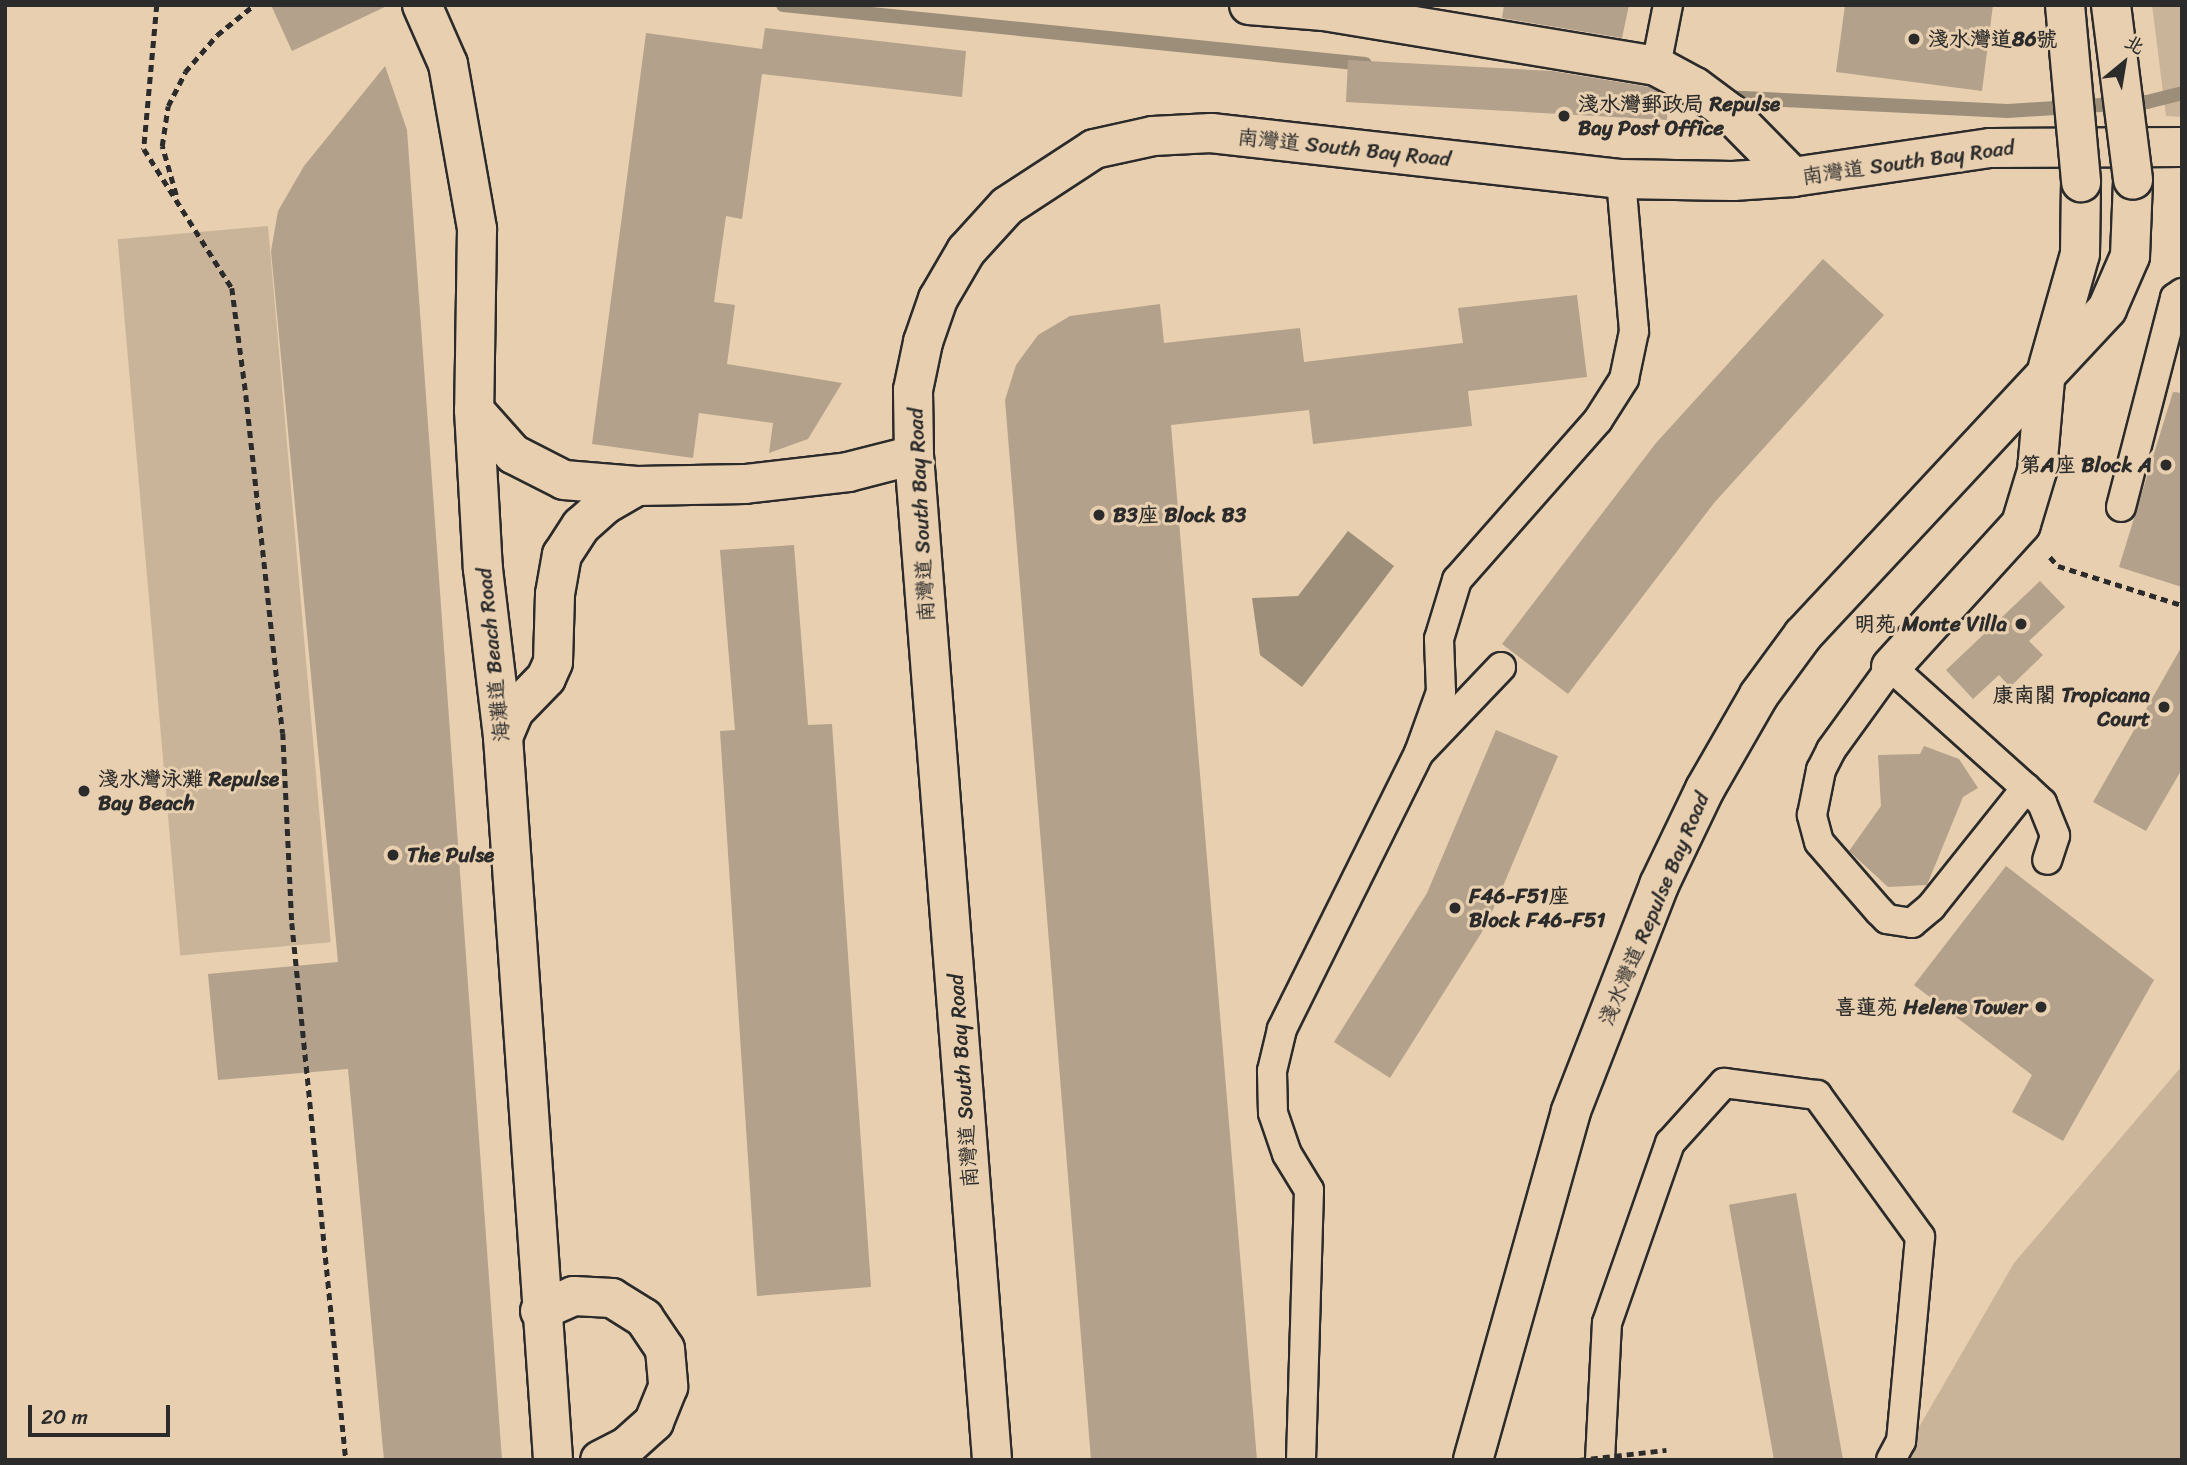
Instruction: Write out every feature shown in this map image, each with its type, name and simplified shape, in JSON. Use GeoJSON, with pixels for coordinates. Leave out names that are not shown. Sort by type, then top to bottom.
{"type":"FeatureCollection","features":[{"type":"Feature","properties":{"kind":"street","name":"海灘道 Beach Road"},"geometry":{"type":"LineString","coordinates":[[422,5],[448,64],[477,229],[474,410],[483,569],[502,737],[540,1311],[553,1460]]}},
{"type":"Feature","properties":{"kind":"street"},"geometry":{"type":"LineString","coordinates":[[1249,5],[1324,11],[1656,66],[1695,87],[1765,145],[1793,177]]}},
{"type":"Feature","properties":{"kind":"street","name":"淺水灣道 Repulse Bay Road"},"geometry":{"type":"LineString","coordinates":[[2045,379],[2080,254],[2081,182],[2065,5]]}},
{"type":"Feature","properties":{"kind":"street","name":"淺水灣道 Repulse Bay Road"},"geometry":{"type":"LineString","coordinates":[[1473,1460],[1571,1111],[1659,885],[1705,789],[1759,695],[1803,635],[2045,379],[2119,289],[2133,234],[2133,180],[2111,5]]}},
{"type":"Feature","properties":{"kind":"street","name":"南灣道 South Bay Road"},"geometry":{"type":"LineString","coordinates":[[992,1460],[914,455],[914,390],[923,342],[938,299],[966,251],[1007,206],[1094,149],[1153,136],[1211,133],[1621,179],[1793,177],[1990,148],[2182,147]]}},
{"type":"Feature","properties":{"kind":"street"},"geometry":{"type":"LineString","coordinates":[[1891,667],[2021,524],[2037,471],[2045,379]]}},
{"type":"Feature","properties":{"kind":"street"},"geometry":{"type":"LineString","coordinates":[[474,410],[498,440],[536,468],[564,480],[637,486],[798,480],[914,455]]}},
{"type":"Feature","properties":{"kind":"street"},"geometry":{"type":"LineString","coordinates":[[502,737],[514,712],[546,678],[553,662],[555,594],[562,555],[581,526],[604,505],[637,486]]}},
{"type":"Feature","properties":{"kind":"street"},"geometry":{"type":"LineString","coordinates":[[540,1311],[574,1296],[612,1298],[644,1318],[664,1349],[668,1387],[654,1422],[626,1447],[600,1460]]}},
{"type":"Feature","properties":{"kind":"lane"},"geometry":{"type":"LineString","coordinates":[[1656,66],[1668,5]]}},
{"type":"Feature","properties":{"kind":"lane"},"geometry":{"type":"LineString","coordinates":[[1301,1460],[1309,1190],[1287,1154],[1277,1123],[1272,1070],[1282,1028],[1419,753],[1441,692],[1439,639],[1457,580],[1598,420],[1624,379],[1634,331],[1621,179]]}},
{"type":"Feature","properties":{"kind":"lane"},"geometry":{"type":"LineString","coordinates":[[2121,507],[2175,298],[2182,293]]}},
{"type":"Feature","properties":{"kind":"lane"},"geometry":{"type":"LineString","coordinates":[[1419,753],[1501,667]]}},
{"type":"Feature","properties":{"kind":"lane"},"geometry":{"type":"LineString","coordinates":[[2026,788],[1923,916],[1912,923],[1887,919],[1819,842],[1812,815],[1821,770],[1831,750],[1891,667],[2026,788],[2042,803],[2053,824],[2047,860]]}},
{"type":"Feature","properties":{"kind":"lane"},"geometry":{"type":"LineString","coordinates":[[1600,1460],[1607,1323],[1670,1143],[1724,1083],[1817,1095],[1920,1237],[1901,1441],[1891,1460]]}},
{"type":"Feature","properties":{"kind":"path"},"geometry":{"type":"LineString","coordinates":[[157,5],[144,149],[232,288],[283,733],[292,923],[346,1460]]}},
{"type":"Feature","properties":{"kind":"path"},"geometry":{"type":"LineString","coordinates":[[178,203],[162,146],[168,106],[185,72],[217,35],[254,5]]}},
{"type":"Feature","properties":{"kind":"path"},"geometry":{"type":"LineString","coordinates":[[2021,524],[2058,566],[2182,605]]}},
{"type":"Feature","properties":{"kind":"path"},"geometry":{"type":"LineString","coordinates":[[1579,1460],[1666,1450]]}},
{"type":"Feature","properties":{"kind":"shaded area"},"geometry":{"type":"Polygon","coordinates":[[[2152,5],[2182,5],[2182,117],[2166,116],[2152,5]]]}},
{"type":"Feature","properties":{"kind":"shaded area"},"geometry":{"type":"Polygon","coordinates":[[[268,226],[331,942],[180,955],[118,239],[268,226]]]}},
{"type":"Feature","properties":{"kind":"shaded area"},"geometry":{"type":"Polygon","coordinates":[[[1348,531],[1394,566],[1302,687],[1260,655],[1252,598],[1298,596],[1348,531]]]}},
{"type":"Feature","properties":{"kind":"shaded area"},"geometry":{"type":"Polygon","coordinates":[[[2182,1066],[2182,1460],[1900,1460],[2014,1263],[2182,1066]]]}},
{"type":"Feature","properties":{"kind":"building"},"geometry":{"type":"Polygon","coordinates":[[[271,5],[389,5],[292,51],[271,5]]]}},
{"type":"Feature","properties":{"kind":"building"},"geometry":{"type":"Polygon","coordinates":[[[1504,5],[1629,5],[1622,38],[1502,18],[1504,5]]]}},
{"type":"Feature","properties":{"kind":"building","name":"淺水灣道86號"},"geometry":{"type":"Polygon","coordinates":[[[1845,5],[1993,5],[1982,91],[1836,72],[1845,5]]]}},
{"type":"Feature","properties":{"kind":"building"},"geometry":{"type":"Polygon","coordinates":[[[765,28],[966,51],[962,97],[762,74],[742,219],[726,216],[714,302],[735,305],[727,364],[842,383],[808,439],[769,453],[773,423],[699,413],[693,458],[592,444],[646,33],[762,49],[765,28]]]}},
{"type":"Feature","properties":{"kind":"building"},"geometry":{"type":"Polygon","coordinates":[[[1348,60],[1552,71],[1649,87],[1668,97],[1667,120],[1346,102],[1348,60]]]}},
{"type":"Feature","properties":{"kind":"building","name":"The Pulse"},"geometry":{"type":"Polygon","coordinates":[[[385,66],[407,130],[502,1460],[384,1460],[348,1069],[218,1080],[208,974],[338,962],[271,251],[278,211],[304,166],[385,66]]]}},
{"type":"Feature","properties":{"kind":"building"},"geometry":{"type":"Polygon","coordinates":[[[1823,259],[1884,315],[1714,503],[1568,694],[1502,644],[1656,443],[1823,259]]]}},
{"type":"Feature","properties":{"kind":"building"},"geometry":{"type":"Polygon","coordinates":[[[1577,295],[1587,377],[1468,391],[1472,426],[1313,444],[1309,410],[1171,425],[1257,1460],[1091,1460],[1005,400],[1016,365],[1038,335],[1070,316],[1160,304],[1164,343],[1300,328],[1304,362],[1463,343],[1458,308],[1577,295]]]}},
{"type":"Feature","properties":{"kind":"building","name":"第A座 Block A"},"geometry":{"type":"Polygon","coordinates":[[[2173,392],[2182,393],[2182,587],[2119,567],[2173,392]]]}},
{"type":"Feature","properties":{"kind":"building"},"geometry":{"type":"Polygon","coordinates":[[[794,545],[808,725],[832,724],[871,1287],[757,1296],[720,731],[735,730],[720,550],[794,545]]]}},
{"type":"Feature","properties":{"kind":"building","name":"明苑 Monte Villa"},"geometry":{"type":"Polygon","coordinates":[[[2040,581],[2065,607],[2029,641],[2043,655],[2010,687],[1999,675],[1973,699],[1946,670],[2040,581]]]}},
{"type":"Feature","properties":{"kind":"building","name":"康南閣 Tropicana Court"},"geometry":{"type":"Polygon","coordinates":[[[2182,646],[2182,769],[2146,831],[2093,802],[2182,646]]]}},
{"type":"Feature","properties":{"kind":"building","name":"F46-F51座 Block F46-F51"},"geometry":{"type":"Polygon","coordinates":[[[1496,730],[1558,756],[1487,924],[1390,1078],[1334,1042],[1427,893],[1496,730]]]}},
{"type":"Feature","properties":{"kind":"building"},"geometry":{"type":"Polygon","coordinates":[[[1924,746],[1959,759],[1978,788],[1963,797],[1927,885],[1888,887],[1849,851],[1881,806],[1878,755],[1920,754],[1924,746]]]}},
{"type":"Feature","properties":{"kind":"building","name":"喜蓮苑 Helene Tower"},"geometry":{"type":"Polygon","coordinates":[[[2006,866],[2154,980],[2063,1141],[2012,1112],[2032,1075],[1914,985],[2006,866]]]}},
{"type":"Feature","properties":{"kind":"building"},"geometry":{"type":"Polygon","coordinates":[[[1796,1193],[1843,1460],[1774,1460],[1729,1205],[1796,1193]]]}},
{"type":"Feature","properties":{"kind":"waterway"},"geometry":{"type":"LineString","coordinates":[[783,5],[1365,64]]}},
{"type":"Feature","properties":{"kind":"waterway"},"geometry":{"type":"LineString","coordinates":[[1723,97],[2008,111],[2147,102],[2182,93]]}},
{"type":"Feature","properties":{"kind":"place","name":"淺水灣道86號"},"geometry":{"type":"Point","coordinates":[1914,39]}},
{"type":"Feature","properties":{"kind":"place","name":"淺水灣郵政局 Repulse Bay Post Office"},"geometry":{"type":"Point","coordinates":[1564,116]}},
{"type":"Feature","properties":{"kind":"place","name":"第A座 Block A"},"geometry":{"type":"Point","coordinates":[2166,465]}},
{"type":"Feature","properties":{"kind":"place","name":"B3座 Block B3"},"geometry":{"type":"Point","coordinates":[1099,515]}},
{"type":"Feature","properties":{"kind":"place","name":"明苑 Monte Villa"},"geometry":{"type":"Point","coordinates":[2021,624]}},
{"type":"Feature","properties":{"kind":"place","name":"康南閣 Tropicana Court"},"geometry":{"type":"Point","coordinates":[2164,707]}},
{"type":"Feature","properties":{"kind":"place","name":"淺水灣泳灘 Repulse Bay Beach"},"geometry":{"type":"Point","coordinates":[84,791]}},
{"type":"Feature","properties":{"kind":"place","name":"The Pulse"},"geometry":{"type":"Point","coordinates":[393,855]}},
{"type":"Feature","properties":{"kind":"place","name":"F46-F51座 Block F46-F51"},"geometry":{"type":"Point","coordinates":[1455,908]}},
{"type":"Feature","properties":{"kind":"place","name":"喜蓮苑 Helene Tower"},"geometry":{"type":"Point","coordinates":[2041,1007]}}]}
